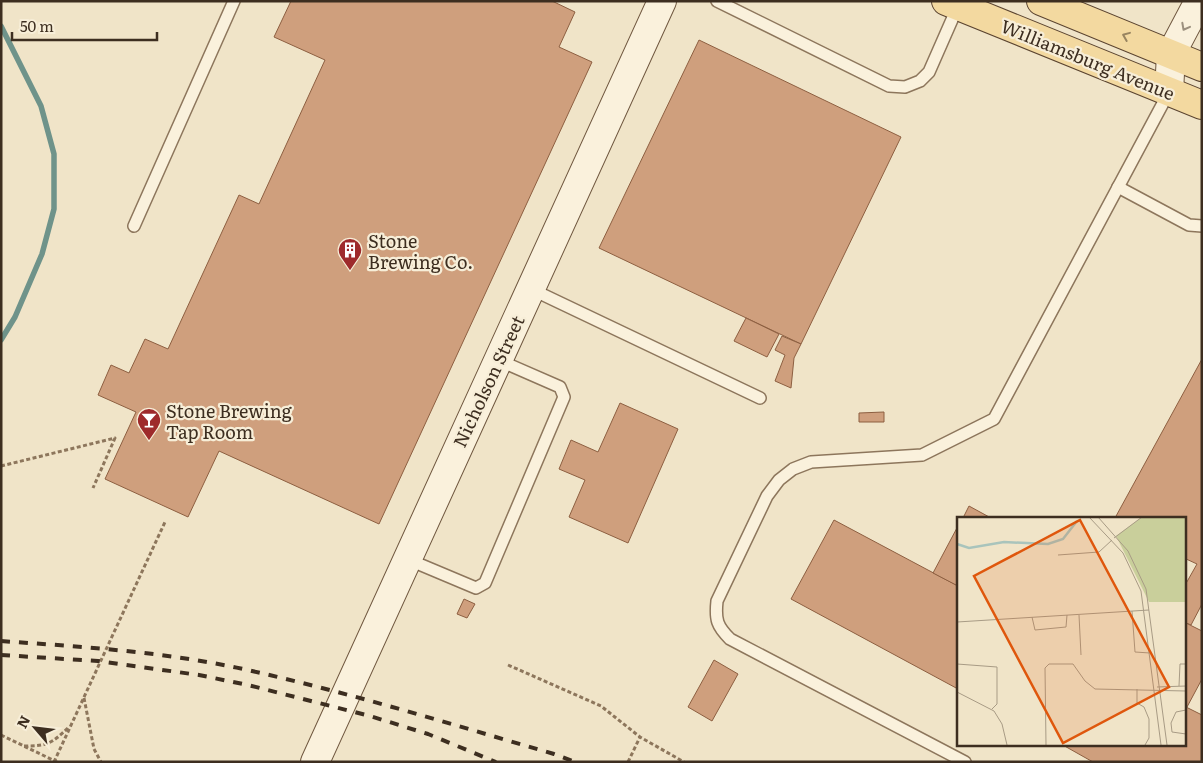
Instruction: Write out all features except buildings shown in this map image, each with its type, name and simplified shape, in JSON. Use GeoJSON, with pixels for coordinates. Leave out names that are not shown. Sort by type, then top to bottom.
{"type":"FeatureCollection","features":[{"type":"Feature","properties":{"kind":"main road","name":"Nicholson Street"},"geometry":{"type":"LineString","coordinates":[[315,762],[662,1]]}},
{"type":"Feature","properties":{"kind":"main road","name":"Williamsburg Avenue"},"geometry":{"type":"LineString","coordinates":[[1041,1],[1201,65]]}},
{"type":"Feature","properties":{"kind":"main road"},"geometry":{"type":"LineString","coordinates":[[1169,92],[1171,54],[1199,1]]}},
{"type":"Feature","properties":{"kind":"main road","name":"Williamsburg Avenue"},"geometry":{"type":"LineString","coordinates":[[952,4],[1202,105]]}},
{"type":"Feature","properties":{"kind":"main road"},"geometry":{"type":"LineString","coordinates":[[1169,92],[1201,65]]}},
{"type":"Feature","properties":{"kind":"lane"},"geometry":{"type":"LineString","coordinates":[[717,1],[888,86],[905,87],[920,81],[929,72],[952,4]]}},
{"type":"Feature","properties":{"kind":"lane"},"geometry":{"type":"LineString","coordinates":[[134,226],[230,4]]}},
{"type":"Feature","properties":{"kind":"lane"},"geometry":{"type":"LineString","coordinates":[[965,762],[730,639],[720,629],[715,615],[717,602],[766,496],[778,480],[793,469],[812,462],[922,455],[994,419],[1169,92]]}},
{"type":"Feature","properties":{"kind":"lane"},"geometry":{"type":"LineString","coordinates":[[1118,187],[1189,225],[1202,226]]}},
{"type":"Feature","properties":{"kind":"lane"},"geometry":{"type":"LineString","coordinates":[[531,288],[760,398]]}},
{"type":"Feature","properties":{"kind":"lane"},"geometry":{"type":"LineString","coordinates":[[407,559],[476,588],[485,584],[564,397],[560,387],[498,360]]}},
{"type":"Feature","properties":{"kind":"path"},"geometry":{"type":"LineString","coordinates":[[1,466],[115,438],[93,488]]}},
{"type":"Feature","properties":{"kind":"path"},"geometry":{"type":"LineString","coordinates":[[1,735],[55,761],[165,522]]}},
{"type":"Feature","properties":{"kind":"path"},"geometry":{"type":"LineString","coordinates":[[508,665],[601,706],[640,737],[684,762]]}},
{"type":"Feature","properties":{"kind":"path"},"geometry":{"type":"LineString","coordinates":[[84,697],[94,749],[101,762]]}},
{"type":"Feature","properties":{"kind":"path"},"geometry":{"type":"LineString","coordinates":[[23,746],[45,746],[71,725]]}},
{"type":"Feature","properties":{"kind":"path"},"geometry":{"type":"LineString","coordinates":[[628,762],[640,737]]}},
{"type":"Feature","properties":{"kind":"waterway"},"geometry":{"type":"LineString","coordinates":[[1,26],[41,106],[54,154],[54,209],[42,254],[15,317],[1,340]]}},
{"type":"Feature","properties":{"kind":"railway"},"geometry":{"type":"LineString","coordinates":[[1,641],[159,655],[252,671],[404,710],[554,754],[575,762]]}},
{"type":"Feature","properties":{"kind":"railway"},"geometry":{"type":"LineString","coordinates":[[1,655],[98,661],[199,675],[248,685],[370,716],[428,734],[496,762]]}},
{"type":"Feature","properties":{"kind":"place","name":"Stone Brewing Co."},"geometry":{"type":"Point","coordinates":[350,271]}},
{"type":"Feature","properties":{"kind":"place","name":"Stone Brewing Tap Room"},"geometry":{"type":"Point","coordinates":[149,441]}}]}
